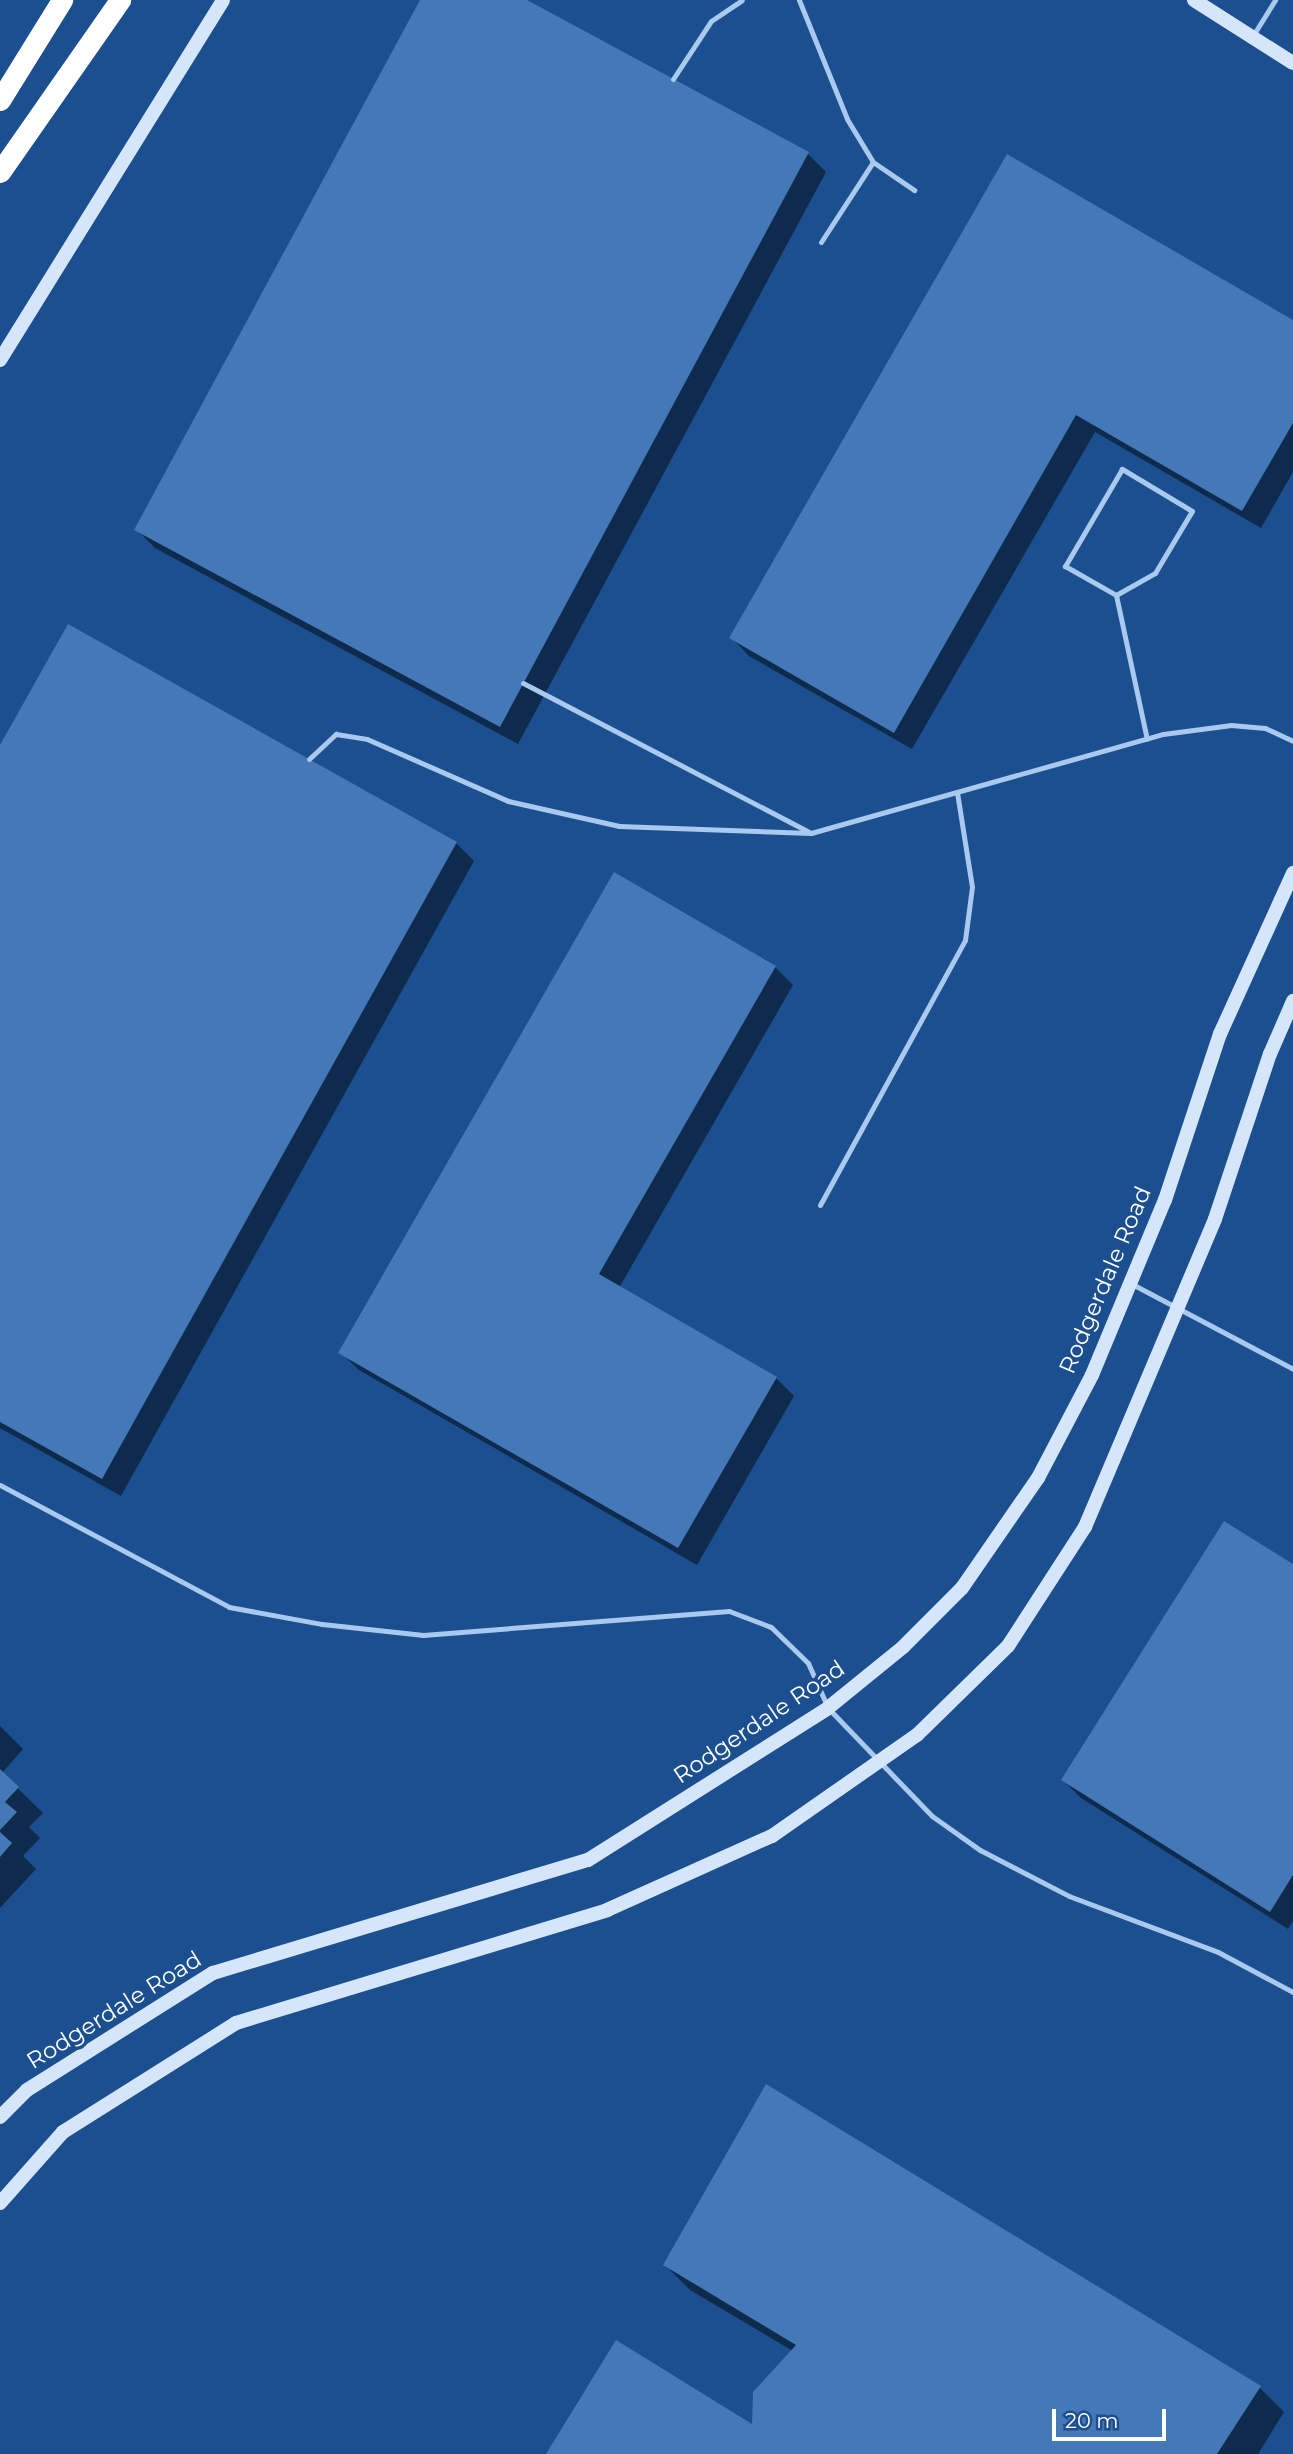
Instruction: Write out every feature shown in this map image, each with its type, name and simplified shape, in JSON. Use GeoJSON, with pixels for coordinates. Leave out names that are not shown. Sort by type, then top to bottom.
{"type":"FeatureCollection","features":[{"type":"Feature","properties":{"kind":"highway"},"geometry":{"type":"LineString","coordinates":[[0,100],[62,0]]}},
{"type":"Feature","properties":{"kind":"highway"},"geometry":{"type":"LineString","coordinates":[[0,172],[120,0]]}},
{"type":"Feature","properties":{"kind":"street"},"geometry":{"type":"LineString","coordinates":[[0,360],[223,0]]}},
{"type":"Feature","properties":{"kind":"street"},"geometry":{"type":"LineString","coordinates":[[1194,0],[1293,63]]}},
{"type":"Feature","properties":{"kind":"street","name":"Rodgerdale Road"},"geometry":{"type":"LineString","coordinates":[[0,2117],[27,2091],[214,1973],[588,1860],[828,1708],[903,1647],[962,1588],[1038,1478],[1092,1375],[1165,1200],[1220,1034],[1293,873]]}},
{"type":"Feature","properties":{"kind":"street"},"geometry":{"type":"LineString","coordinates":[[0,2203],[63,2132],[236,2023],[607,1910],[772,1836],[917,1735],[1008,1646],[1085,1527],[1215,1219],[1270,1054],[1293,1000]]}},
{"type":"Feature","properties":{"kind":"lane"},"geometry":{"type":"LineString","coordinates":[[673,79],[711,20],[742,0]]}},
{"type":"Feature","properties":{"kind":"lane"},"geometry":{"type":"LineString","coordinates":[[799,0],[847,119],[873,162],[914,190]]}},
{"type":"Feature","properties":{"kind":"lane"},"geometry":{"type":"LineString","coordinates":[[1252,37],[1275,0]]}},
{"type":"Feature","properties":{"kind":"lane"},"geometry":{"type":"LineString","coordinates":[[821,242],[873,162]]}},
{"type":"Feature","properties":{"kind":"lane"},"geometry":{"type":"LineString","coordinates":[[1116,595],[1155,573],[1192,511],[1122,469],[1065,566],[1116,595],[1147,738]]}},
{"type":"Feature","properties":{"kind":"lane"},"geometry":{"type":"LineString","coordinates":[[523,683],[811,833]]}},
{"type":"Feature","properties":{"kind":"lane"},"geometry":{"type":"LineString","coordinates":[[309,759],[336,734],[367,738],[509,801],[620,826],[811,833],[1147,738],[1231,725],[1265,728],[1293,741]]}},
{"type":"Feature","properties":{"kind":"lane"},"geometry":{"type":"LineString","coordinates":[[820,1205],[965,940],[972,887],[957,792]]}},
{"type":"Feature","properties":{"kind":"lane"},"geometry":{"type":"LineString","coordinates":[[1130,1283],[1293,1369]]}},
{"type":"Feature","properties":{"kind":"lane"},"geometry":{"type":"LineString","coordinates":[[0,1485],[229,1607],[322,1625],[423,1635],[729,1611],[771,1627],[808,1663],[828,1708],[932,1816],[980,1850],[1069,1896],[1218,1952],[1293,1993]]}},
{"type":"Feature","properties":{"kind":"building"},"geometry":{"type":"Polygon","coordinates":[[[420,0],[527,0],[809,152],[500,727],[134,530],[420,0]]]}},
{"type":"Feature","properties":{"kind":"building"},"geometry":{"type":"Polygon","coordinates":[[[1007,154],[1293,320],[1293,423],[1242,511],[1076,415],[894,733],[729,638],[1007,154]]]}},
{"type":"Feature","properties":{"kind":"building"},"geometry":{"type":"Polygon","coordinates":[[[68,624],[457,842],[102,1479],[0,1422],[0,745],[68,624]]]}},
{"type":"Feature","properties":{"kind":"building"},"geometry":{"type":"Polygon","coordinates":[[[614,872],[776,966],[599,1274],[777,1377],[678,1548],[338,1353],[614,872]]]}},
{"type":"Feature","properties":{"kind":"building"},"geometry":{"type":"Polygon","coordinates":[[[1224,1521],[1293,1564],[1293,1875],[1270,1912],[1061,1780],[1224,1521]]]}},
{"type":"Feature","properties":{"kind":"building"},"geometry":{"type":"Polygon","coordinates":[[[0,1769],[19,1787],[5,1802],[17,1812],[0,1830],[0,1769]]]}},
{"type":"Feature","properties":{"kind":"building"},"geometry":{"type":"Polygon","coordinates":[[[0,1832],[12,1843],[0,1857],[0,1832]]]}},
{"type":"Feature","properties":{"kind":"building"},"geometry":{"type":"Polygon","coordinates":[[[766,2084],[1261,2386],[1217,2454],[546,2454],[616,2340],[752,2424],[753,2392],[796,2345],[663,2265],[766,2084]]]}}]}
